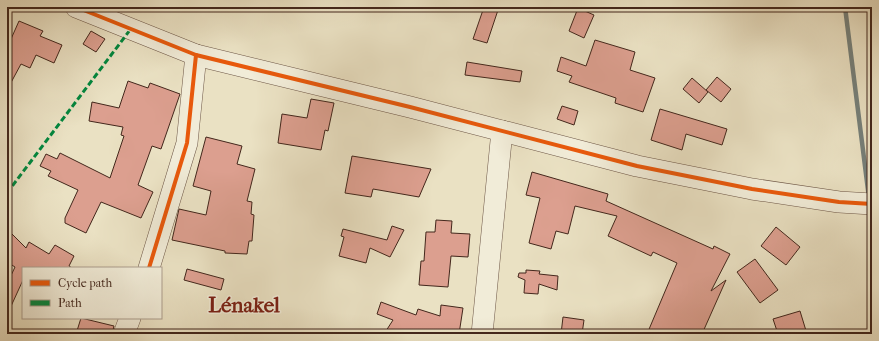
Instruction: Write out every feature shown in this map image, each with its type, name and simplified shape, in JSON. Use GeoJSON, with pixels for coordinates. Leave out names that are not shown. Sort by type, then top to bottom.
{"type":"FeatureCollection","features":[{"type":"Feature","properties":{"kind":"street"},"geometry":{"type":"LineString","coordinates":[[76,7],[196,55],[410,107],[637,166],[752,188],[839,202],[872,204]]}},
{"type":"Feature","properties":{"kind":"street"},"geometry":{"type":"LineString","coordinates":[[149,267],[187,143],[196,55]]}},
{"type":"Feature","properties":{"kind":"street"},"geometry":{"type":"LineString","coordinates":[[482,334],[502,132]]}},
{"type":"Feature","properties":{"kind":"street"},"geometry":{"type":"LineString","coordinates":[[124,334],[130,319]]}},
{"type":"Feature","properties":{"kind":"building"},"geometry":{"type":"Polygon","coordinates":[[[484,7],[499,7],[487,43],[473,39],[484,7]]]}},
{"type":"Feature","properties":{"kind":"building"},"geometry":{"type":"Polygon","coordinates":[[[578,8],[594,15],[584,38],[569,31],[578,8]]]}},
{"type":"Feature","properties":{"kind":"building"},"geometry":{"type":"Polygon","coordinates":[[[19,21],[43,31],[40,36],[62,45],[54,63],[36,55],[30,68],[21,64],[7,90],[7,48],[19,21]]]}},
{"type":"Feature","properties":{"kind":"building"},"geometry":{"type":"Polygon","coordinates":[[[91,31],[105,39],[96,52],[83,44],[91,31]]]}},
{"type":"Feature","properties":{"kind":"building"},"geometry":{"type":"Polygon","coordinates":[[[595,40],[635,52],[630,70],[655,78],[643,112],[615,103],[616,98],[569,82],[572,76],[557,71],[561,57],[586,66],[595,40]]]}},
{"type":"Feature","properties":{"kind":"building"},"geometry":{"type":"Polygon","coordinates":[[[467,62],[522,71],[520,82],[465,75],[467,62]]]}},
{"type":"Feature","properties":{"kind":"building"},"geometry":{"type":"Polygon","coordinates":[[[717,77],[731,89],[721,102],[706,90],[717,77]]]}},
{"type":"Feature","properties":{"kind":"building"},"geometry":{"type":"Polygon","coordinates":[[[692,78],[708,92],[699,103],[683,89],[692,78]]]}},
{"type":"Feature","properties":{"kind":"building"},"geometry":{"type":"Polygon","coordinates":[[[128,81],[148,88],[150,83],[180,94],[161,149],[152,146],[138,185],[153,192],[141,218],[101,202],[86,233],[65,223],[65,218],[78,190],[48,176],[51,171],[40,166],[46,154],[57,159],[60,153],[110,178],[124,136],[121,135],[123,127],[89,121],[92,102],[119,108],[128,81]]]}},
{"type":"Feature","properties":{"kind":"building"},"geometry":{"type":"Polygon","coordinates":[[[311,99],[334,103],[328,131],[325,130],[321,150],[278,143],[282,114],[307,118],[311,99]]]}},
{"type":"Feature","properties":{"kind":"building"},"geometry":{"type":"Polygon","coordinates":[[[562,106],[578,111],[574,125],[557,119],[562,106]]]}},
{"type":"Feature","properties":{"kind":"building"},"geometry":{"type":"Polygon","coordinates":[[[660,109],[727,129],[722,145],[686,134],[682,150],[651,140],[660,109]]]}},
{"type":"Feature","properties":{"kind":"building"},"geometry":{"type":"Polygon","coordinates":[[[206,137],[242,146],[237,164],[255,169],[247,201],[252,202],[251,214],[254,215],[252,241],[249,241],[247,254],[225,253],[225,251],[172,240],[179,209],[206,215],[211,191],[193,186],[206,137]]]}},
{"type":"Feature","properties":{"kind":"building"},"geometry":{"type":"Polygon","coordinates":[[[352,156],[431,169],[419,197],[373,189],[371,197],[345,193],[352,156]]]}},
{"type":"Feature","properties":{"kind":"building"},"geometry":{"type":"Polygon","coordinates":[[[532,172],[608,194],[606,201],[713,249],[714,246],[730,254],[711,291],[726,280],[702,334],[647,334],[677,263],[653,252],[651,256],[608,236],[617,216],[575,206],[568,234],[556,231],[551,249],[529,243],[540,198],[526,195],[532,172]]]}},
{"type":"Feature","properties":{"kind":"building"},"geometry":{"type":"Polygon","coordinates":[[[436,220],[452,221],[451,233],[470,234],[468,257],[451,256],[448,287],[419,285],[421,261],[424,261],[426,232],[435,232],[436,220]]]}},
{"type":"Feature","properties":{"kind":"building"},"geometry":{"type":"Polygon","coordinates":[[[392,226],[404,230],[390,257],[370,248],[366,263],[339,256],[344,237],[341,236],[343,229],[387,240],[392,226]]]}},
{"type":"Feature","properties":{"kind":"building"},"geometry":{"type":"Polygon","coordinates":[[[776,227],[800,247],[786,265],[761,246],[776,227]]]}},
{"type":"Feature","properties":{"kind":"building"},"geometry":{"type":"Polygon","coordinates":[[[7,229],[26,248],[29,242],[49,254],[55,245],[74,256],[69,266],[70,267],[22,267],[22,282],[7,315],[7,284],[15,267],[7,262],[7,229]]]}},
{"type":"Feature","properties":{"kind":"building"},"geometry":{"type":"Polygon","coordinates":[[[755,259],[778,290],[760,303],[737,272],[755,259]]]}},
{"type":"Feature","properties":{"kind":"building"},"geometry":{"type":"Polygon","coordinates":[[[187,269],[224,279],[221,290],[184,280],[187,269]]]}},
{"type":"Feature","properties":{"kind":"building"},"geometry":{"type":"Polygon","coordinates":[[[526,270],[540,271],[539,274],[558,276],[557,290],[539,284],[538,294],[524,293],[525,280],[518,277],[519,273],[526,273],[526,270]]]}},
{"type":"Feature","properties":{"kind":"building"},"geometry":{"type":"Polygon","coordinates":[[[381,302],[416,315],[418,309],[440,316],[441,305],[463,308],[459,334],[384,334],[393,320],[377,314],[381,302]]]}},
{"type":"Feature","properties":{"kind":"building"},"geometry":{"type":"Polygon","coordinates":[[[800,311],[807,334],[778,334],[773,319],[800,311]]]}},
{"type":"Feature","properties":{"kind":"building"},"geometry":{"type":"Polygon","coordinates":[[[563,317],[584,320],[582,334],[561,334],[563,317]]]}},
{"type":"Feature","properties":{"kind":"building"},"geometry":{"type":"Polygon","coordinates":[[[81,319],[114,326],[112,334],[76,334],[81,319]]]}},
{"type":"Feature","properties":{"kind":"waterway"},"geometry":{"type":"LineString","coordinates":[[845,7],[869,198]]}},
{"type":"Feature","properties":{"kind":"marked path"},"geometry":{"type":"LineString","coordinates":[[7,193],[130,30]]}},
{"type":"Feature","properties":{"kind":"cycle path"},"geometry":{"type":"LineString","coordinates":[[76,7],[196,55],[410,107],[637,166],[752,189],[839,202],[872,204]]}},
{"type":"Feature","properties":{"kind":"cycle path"},"geometry":{"type":"LineString","coordinates":[[149,267],[187,143],[196,55]]}},
{"type":"Feature","properties":{"kind":"district","name":"Lénakel"},"geometry":{"type":"Point","coordinates":[244,305]}}]}
